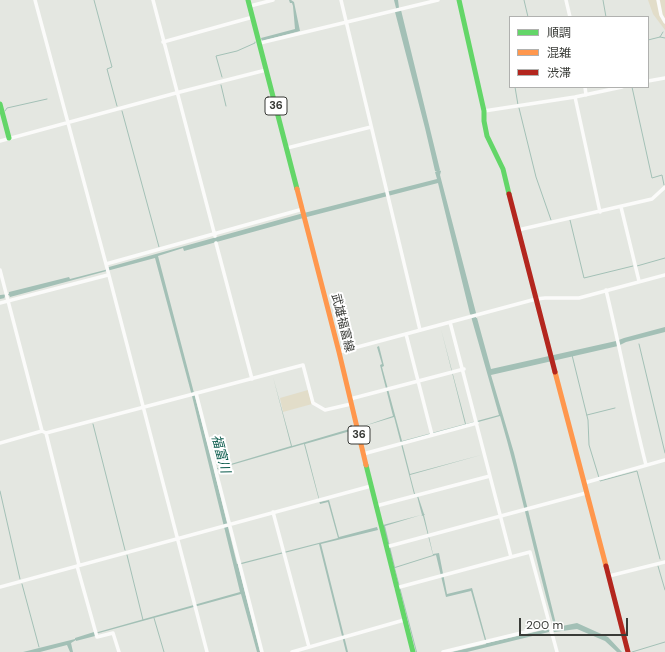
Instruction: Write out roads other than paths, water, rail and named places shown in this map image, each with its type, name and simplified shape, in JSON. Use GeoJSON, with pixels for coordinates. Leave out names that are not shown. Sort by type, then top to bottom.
{"type":"FeatureCollection","features":[{"type":"Feature","properties":{"kind":"street"},"geometry":{"type":"LineString","coordinates":[[35,0],[207,652]]}},
{"type":"Feature","properties":{"kind":"street"},"geometry":{"type":"LineString","coordinates":[[153,0],[214,235]]}},
{"type":"Feature","properties":{"kind":"street"},"geometry":{"type":"LineString","coordinates":[[249,3],[273,0]]}},
{"type":"Feature","properties":{"kind":"street"},"geometry":{"type":"LineString","coordinates":[[341,0],[420,330]]}},
{"type":"Feature","properties":{"kind":"street"},"geometry":{"type":"LineString","coordinates":[[260,43],[438,0]]}},
{"type":"Feature","properties":{"kind":"street"},"geometry":{"type":"LineString","coordinates":[[459,0],[484,111],[483,123],[485,132],[503,169],[628,652]]}},
{"type":"Feature","properties":{"kind":"street"},"geometry":{"type":"LineString","coordinates":[[566,0],[570,16]]}},
{"type":"Feature","properties":{"kind":"street"},"geometry":{"type":"LineString","coordinates":[[658,0],[660,12],[665,22]]}},
{"type":"Feature","properties":{"kind":"street","name":"武雄福富線"},"geometry":{"type":"LineString","coordinates":[[249,3],[339,352],[413,652]]}},
{"type":"Feature","properties":{"kind":"street"},"geometry":{"type":"LineString","coordinates":[[164,42],[253,17]]}},
{"type":"Feature","properties":{"kind":"street"},"geometry":{"type":"LineString","coordinates":[[0,141],[176,92],[266,70]]}},
{"type":"Feature","properties":{"kind":"street"},"geometry":{"type":"LineString","coordinates":[[649,81],[665,78]]}},
{"type":"Feature","properties":{"kind":"street"},"geometry":{"type":"LineString","coordinates":[[584,88],[586,95]]}},
{"type":"Feature","properties":{"kind":"street"},"geometry":{"type":"LineString","coordinates":[[484,111],[575,97],[618,88]]}},
{"type":"Feature","properties":{"kind":"street"},"geometry":{"type":"LineString","coordinates":[[575,97],[600,212]]}},
{"type":"Feature","properties":{"kind":"street"},"geometry":{"type":"LineString","coordinates":[[0,104],[9,138]]}},
{"type":"Feature","properties":{"kind":"street"},"geometry":{"type":"LineString","coordinates":[[287,148],[371,127]]}},
{"type":"Feature","properties":{"kind":"street"},"geometry":{"type":"LineString","coordinates":[[518,230],[652,199],[665,187]]}},
{"type":"Feature","properties":{"kind":"street"},"geometry":{"type":"LineString","coordinates":[[621,207],[639,281]]}},
{"type":"Feature","properties":{"kind":"street"},"geometry":{"type":"LineString","coordinates":[[0,303],[7,297],[107,270],[214,235],[303,211]]}},
{"type":"Feature","properties":{"kind":"street"},"geometry":{"type":"LineString","coordinates":[[216,243],[252,379]]}},
{"type":"Feature","properties":{"kind":"street"},"geometry":{"type":"LineString","coordinates":[[0,270],[97,637],[113,633],[119,652]]}},
{"type":"Feature","properties":{"kind":"street"},"geometry":{"type":"LineString","coordinates":[[339,352],[536,299],[579,298],[665,275]]}},
{"type":"Feature","properties":{"kind":"street"},"geometry":{"type":"LineString","coordinates":[[606,290],[646,465]]}},
{"type":"Feature","properties":{"kind":"street"},"geometry":{"type":"LineString","coordinates":[[450,322],[464,369],[476,422],[511,557]]}},
{"type":"Feature","properties":{"kind":"street"},"geometry":{"type":"LineString","coordinates":[[406,334],[432,434]]}},
{"type":"Feature","properties":{"kind":"street"},"geometry":{"type":"LineString","coordinates":[[0,443],[196,394],[303,365],[313,403],[325,410],[387,389],[464,369]]}},
{"type":"Feature","properties":{"kind":"street"},"geometry":{"type":"LineString","coordinates":[[196,394],[262,652]]}},
{"type":"Feature","properties":{"kind":"street"},"geometry":{"type":"LineString","coordinates":[[364,454],[476,422]]}},
{"type":"Feature","properties":{"kind":"street"},"geometry":{"type":"LineString","coordinates":[[584,483],[665,460]]}},
{"type":"Feature","properties":{"kind":"street"},"geometry":{"type":"LineString","coordinates":[[376,506],[490,476]]}},
{"type":"Feature","properties":{"kind":"street"},"geometry":{"type":"LineString","coordinates":[[0,587],[371,486]]}},
{"type":"Feature","properties":{"kind":"street"},"geometry":{"type":"LineString","coordinates":[[388,546],[586,493]]}},
{"type":"Feature","properties":{"kind":"street"},"geometry":{"type":"LineString","coordinates":[[273,512],[309,647]]}},
{"type":"Feature","properties":{"kind":"street"},"geometry":{"type":"LineString","coordinates":[[398,587],[530,552],[556,652]]}},
{"type":"Feature","properties":{"kind":"street"},"geometry":{"type":"LineString","coordinates":[[609,576],[665,562]]}},
{"type":"Feature","properties":{"kind":"street"},"geometry":{"type":"LineString","coordinates":[[292,652],[404,620]]}},
{"type":"Feature","properties":{"kind":"street"},"geometry":{"type":"LineString","coordinates":[[443,652],[550,629]]}},
{"type":"Feature","properties":{"kind":"waterway"},"geometry":{"type":"LineString","coordinates":[[94,0],[112,67],[107,69],[117,106]]}},
{"type":"Feature","properties":{"kind":"waterway"},"geometry":{"type":"LineString","coordinates":[[524,0],[528,16]]}},
{"type":"Feature","properties":{"kind":"waterway"},"geometry":{"type":"LineString","coordinates":[[603,0],[606,16]]}},
{"type":"Feature","properties":{"kind":"waterway"},"geometry":{"type":"LineString","coordinates":[[649,40],[660,37],[663,32]]}},
{"type":"Feature","properties":{"kind":"waterway"},"geometry":{"type":"LineString","coordinates":[[660,37],[665,38]]}},
{"type":"Feature","properties":{"kind":"waterway"},"geometry":{"type":"LineString","coordinates":[[222,77],[216,56],[237,51],[255,42]]}},
{"type":"Feature","properties":{"kind":"waterway"},"geometry":{"type":"LineString","coordinates":[[221,85],[226,106]]}},
{"type":"Feature","properties":{"kind":"waterway"},"geometry":{"type":"LineString","coordinates":[[515,88],[518,105]]}},
{"type":"Feature","properties":{"kind":"waterway"},"geometry":{"type":"LineString","coordinates":[[632,88],[652,178],[662,175],[664,185]]}},
{"type":"Feature","properties":{"kind":"waterway"},"geometry":{"type":"LineString","coordinates":[[5,111],[7,108],[47,99]]}},
{"type":"Feature","properties":{"kind":"waterway"},"geometry":{"type":"LineString","coordinates":[[519,108],[536,177],[551,220]]}},
{"type":"Feature","properties":{"kind":"waterway"},"geometry":{"type":"LineString","coordinates":[[122,111],[159,247]]}},
{"type":"Feature","properties":{"kind":"waterway"},"geometry":{"type":"LineString","coordinates":[[570,220],[584,278],[633,266]]}},
{"type":"Feature","properties":{"kind":"waterway"},"geometry":{"type":"LineString","coordinates":[[637,266],[665,258]]}},
{"type":"Feature","properties":{"kind":"waterway"},"geometry":{"type":"LineString","coordinates":[[639,344],[665,453]]}},
{"type":"Feature","properties":{"kind":"waterway"},"geometry":{"type":"LineString","coordinates":[[572,355],[588,420],[589,445],[600,481],[637,471],[660,559]]}},
{"type":"Feature","properties":{"kind":"waterway"},"geometry":{"type":"LineString","coordinates":[[587,415],[615,408]]}},
{"type":"Feature","properties":{"kind":"waterway"},"geometry":{"type":"LineString","coordinates":[[93,424],[125,550]]}},
{"type":"Feature","properties":{"kind":"waterway"},"geometry":{"type":"LineString","coordinates":[[0,491],[20,579]]}},
{"type":"Feature","properties":{"kind":"waterway"},"geometry":{"type":"LineString","coordinates":[[127,555],[143,620]]}},
{"type":"Feature","properties":{"kind":"waterway"},"geometry":{"type":"LineString","coordinates":[[658,566],[665,590]]}},
{"type":"Feature","properties":{"kind":"waterway"},"geometry":{"type":"LineString","coordinates":[[22,584],[39,647]]}},
{"type":"Feature","properties":{"kind":"waterway"},"geometry":{"type":"LineString","coordinates":[[154,618],[164,652]]}},
{"type":"Feature","properties":{"kind":"waterway"},"geometry":{"type":"LineString","coordinates":[[632,652],[665,642]]}},
{"type":"Feature","properties":{"kind":"water label","name":"福富川"},"geometry":{"type":"Point","coordinates":[220,454]}}]}
